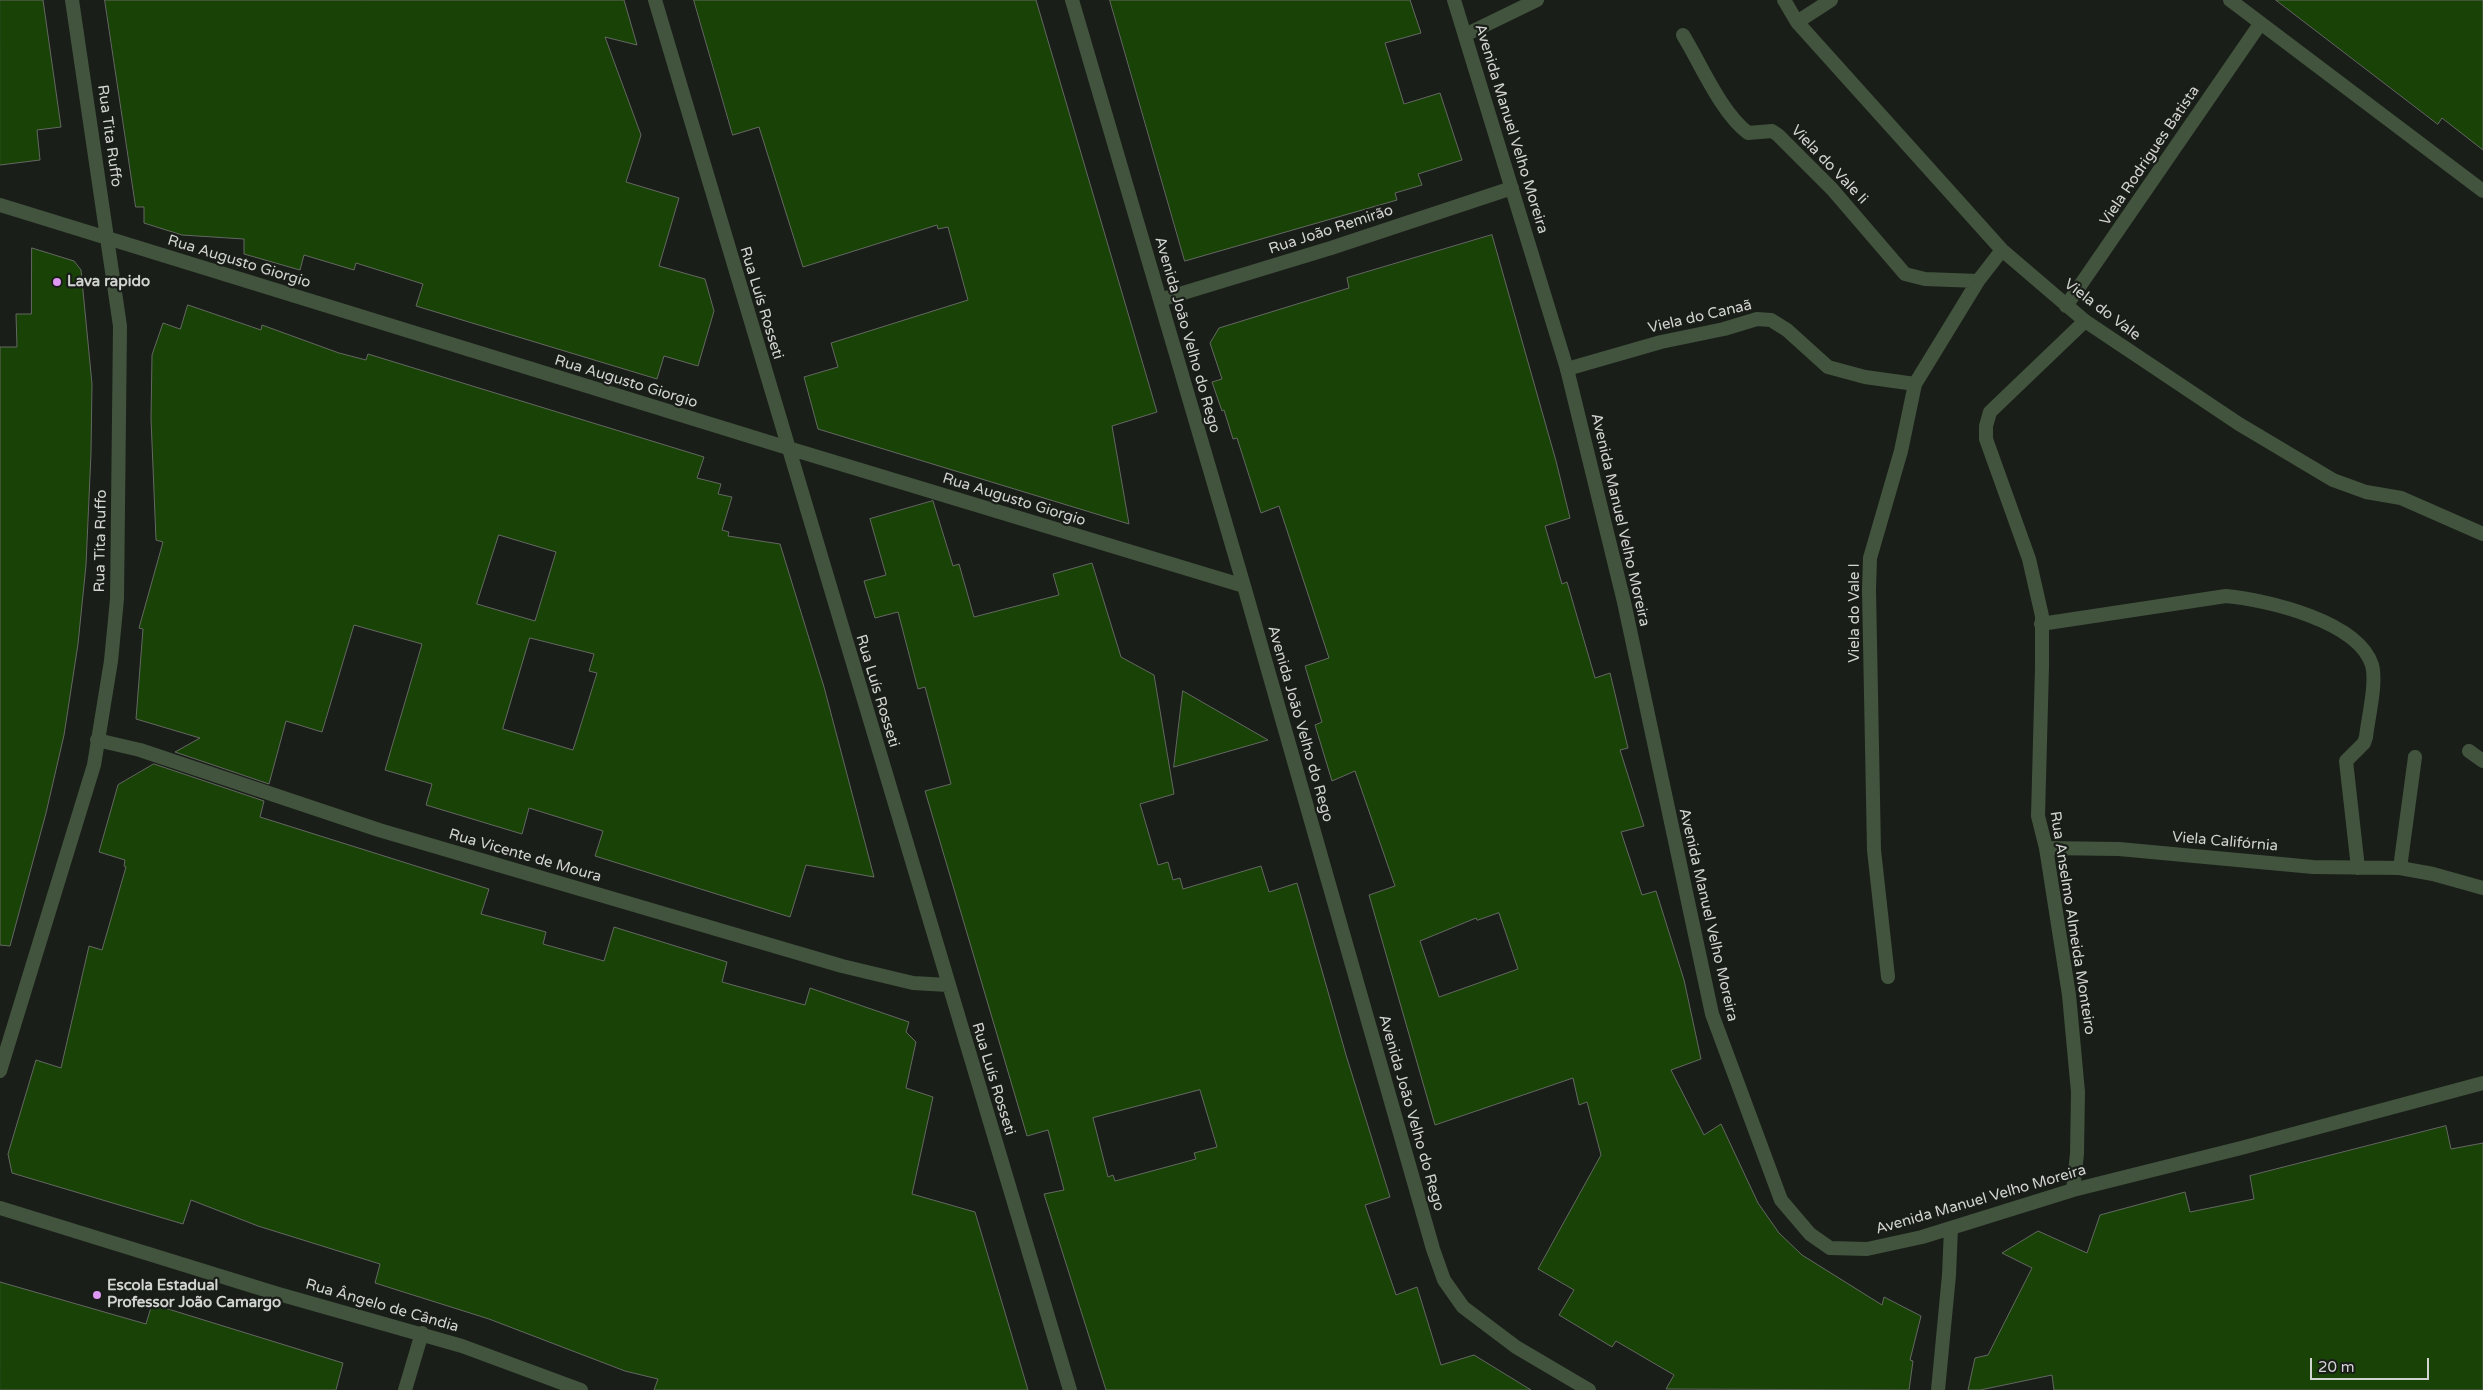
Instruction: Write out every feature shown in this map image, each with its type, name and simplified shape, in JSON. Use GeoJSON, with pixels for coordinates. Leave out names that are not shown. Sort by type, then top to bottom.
{"type":"FeatureCollection","features":[{"type":"Feature","properties":{"kind":"street","name":"Rua Tita Ruffo"},"geometry":{"type":"LineString","coordinates":[[0,1070],[94,765],[111,661],[117,599],[120,326],[72,0]]}},
{"type":"Feature","properties":{"kind":"street","name":"Rua Luís Rosseti"},"geometry":{"type":"LineString","coordinates":[[655,0],[1070,1390]]}},
{"type":"Feature","properties":{"kind":"street","name":"Avenida João Velho do Rego"},"geometry":{"type":"LineString","coordinates":[[1072,0],[1244,586],[1430,1240],[1444,1280],[1463,1307],[1516,1347],[1589,1390]]}},
{"type":"Feature","properties":{"kind":"street","name":"Avenida Manuel Velho Moreira"},"geometry":{"type":"LineString","coordinates":[[1454,0],[1568,369],[1624,602],[1712,1014],[1781,1200],[1810,1234],[1830,1248],[1867,1249],[1951,1228],[2073,1190],[2241,1148],[2483,1083]]}},
{"type":"Feature","properties":{"kind":"street"},"geometry":{"type":"LineString","coordinates":[[1465,35],[1538,0]]}},
{"type":"Feature","properties":{"kind":"street","name":"Viela do Vale"},"geometry":{"type":"LineString","coordinates":[[1784,0],[1797,22],[2002,250],[2085,321],[2239,424],[2333,480],[2366,492],[2401,498],[2483,534]]}},
{"type":"Feature","properties":{"kind":"street"},"geometry":{"type":"LineString","coordinates":[[1797,22],[1831,0]]}},
{"type":"Feature","properties":{"kind":"street"},"geometry":{"type":"LineString","coordinates":[[2230,0],[2483,191]]}},
{"type":"Feature","properties":{"kind":"street","name":"Viela Rodrigues Batista"},"geometry":{"type":"LineString","coordinates":[[2066,306],[2260,24]]}},
{"type":"Feature","properties":{"kind":"street","name":"Viela do Vale Ii"},"geometry":{"type":"LineString","coordinates":[[1683,36],[1720,98],[1741,127],[1748,133],[1772,131],[1778,135],[1832,189],[1906,274],[1925,279],[1978,281]]}},
{"type":"Feature","properties":{"kind":"street","name":"Rua João Remirão"},"geometry":{"type":"LineString","coordinates":[[1160,300],[1331,248],[1512,188]]}},
{"type":"Feature","properties":{"kind":"street","name":"Rua Augusto Giorgio"},"geometry":{"type":"LineString","coordinates":[[0,206],[1244,586]]}},
{"type":"Feature","properties":{"kind":"street","name":"Viela do Vale I"},"geometry":{"type":"LineString","coordinates":[[1888,977],[1874,850],[1870,558],[1901,451],[1915,384],[1978,281],[2002,250]]}},
{"type":"Feature","properties":{"kind":"street","name":"Viela do Canaã"},"geometry":{"type":"LineString","coordinates":[[1568,369],[1661,342],[1724,329],[1757,319],[1771,320],[1788,330],[1828,367],[1865,377],[1915,384]]}},
{"type":"Feature","properties":{"kind":"street","name":"Rua Anselmo Almeida Monteiro"},"geometry":{"type":"LineString","coordinates":[[2073,1190],[2077,1154],[2078,1092],[2069,995],[2046,848],[2038,816],[2042,667],[2041,624],[2036,582],[1986,439],[1986,426],[1990,412],[2003,398],[2085,321]]}},
{"type":"Feature","properties":{"kind":"street"},"geometry":{"type":"LineString","coordinates":[[2041,624],[2194,599],[2226,596],[2250,598],[2304,614],[2335,626],[2347,635],[2366,654],[2374,675],[2366,737],[2364,743],[2346,761],[2358,868]]}},
{"type":"Feature","properties":{"kind":"street","name":"Rua Vicente de Moura"},"geometry":{"type":"LineString","coordinates":[[97,740],[140,750],[379,830],[842,966],[913,983],[948,985]]}},
{"type":"Feature","properties":{"kind":"street"},"geometry":{"type":"LineString","coordinates":[[2469,751],[2483,761]]}},
{"type":"Feature","properties":{"kind":"street"},"geometry":{"type":"LineString","coordinates":[[2400,868],[2415,757]]}},
{"type":"Feature","properties":{"kind":"street","name":"Viela Califórnia"},"geometry":{"type":"LineString","coordinates":[[2046,848],[2119,850],[2313,867],[2400,868],[2433,874],[2483,888]]}},
{"type":"Feature","properties":{"kind":"street","name":"Rua Ângelo de Cândia"},"geometry":{"type":"LineString","coordinates":[[0,1208],[275,1293],[422,1333],[581,1390]]}},
{"type":"Feature","properties":{"kind":"street"},"geometry":{"type":"LineString","coordinates":[[1938,1390],[1949,1275],[1951,1228]]}},
{"type":"Feature","properties":{"kind":"street"},"geometry":{"type":"LineString","coordinates":[[405,1390],[422,1333]]}},
{"type":"Feature","properties":{"kind":"building"},"geometry":{"type":"Polygon","coordinates":[[[0,0],[43,0],[61,127],[37,130],[40,160],[0,165],[0,0]]]}},
{"type":"Feature","properties":{"kind":"building"},"geometry":{"type":"Polygon","coordinates":[[[105,0],[624,0],[637,45],[605,37],[641,135],[626,182],[679,198],[659,266],[705,279],[714,311],[698,366],[664,356],[657,379],[416,306],[423,284],[356,263],[354,270],[304,255],[300,270],[244,254],[244,239],[182,235],[144,223],[144,207],[136,207],[105,0]]]}},
{"type":"Feature","properties":{"kind":"building"},"geometry":{"type":"Polygon","coordinates":[[[694,0],[1036,0],[1157,412],[1112,426],[1129,524],[818,429],[804,377],[838,367],[831,343],[968,300],[948,227],[938,229],[937,225],[803,267],[759,127],[733,135],[694,0]]]}},
{"type":"Feature","properties":{"kind":"building"},"geometry":{"type":"Polygon","coordinates":[[[1110,0],[1410,0],[1421,33],[1385,43],[1404,104],[1440,93],[1462,160],[1418,174],[1422,185],[1395,193],[1397,200],[1185,261],[1110,0]]]}},
{"type":"Feature","properties":{"kind":"building"},"geometry":{"type":"Polygon","coordinates":[[[2276,0],[2483,0],[2483,150],[2442,118],[2438,124],[2276,0]]]}},
{"type":"Feature","properties":{"kind":"building"},"geometry":{"type":"Polygon","coordinates":[[[1492,235],[1556,461],[1570,518],[1545,526],[1562,584],[1567,582],[1595,678],[1610,673],[1628,748],[1620,750],[1644,826],[1621,832],[1642,895],[1656,891],[1684,980],[1701,1059],[1671,1070],[1704,1135],[1721,1124],[1758,1203],[1779,1233],[1802,1255],[1882,1305],[1884,1297],[1921,1316],[1910,1360],[1913,1361],[1909,1390],[1666,1389],[1674,1375],[1616,1341],[1612,1347],[1559,1315],[1574,1290],[1538,1269],[1601,1155],[1587,1102],[1579,1105],[1573,1078],[1435,1125],[1369,895],[1395,886],[1355,771],[1332,781],[1315,725],[1322,722],[1305,666],[1329,658],[1279,506],[1261,513],[1237,438],[1233,439],[1224,410],[1222,411],[1212,382],[1222,379],[1210,343],[1219,328],[1349,288],[1347,278],[1492,235]],[[1499,913],[1477,920],[1476,918],[1420,941],[1439,997],[1518,969],[1499,913]]]}},
{"type":"Feature","properties":{"kind":"building"},"geometry":{"type":"Polygon","coordinates":[[[32,248],[74,261],[81,270],[92,384],[91,453],[86,565],[78,644],[64,735],[46,813],[10,946],[0,945],[0,347],[17,347],[16,314],[31,314],[32,248]]]}},
{"type":"Feature","properties":{"kind":"building"},"geometry":{"type":"Polygon","coordinates":[[[188,305],[261,330],[262,325],[339,353],[366,360],[368,354],[704,457],[697,478],[721,484],[718,494],[732,497],[722,530],[729,532],[728,536],[780,544],[824,687],[874,877],[806,865],[790,917],[595,856],[603,831],[529,808],[522,834],[426,805],[432,784],[385,770],[422,644],[354,625],[322,732],[286,721],[269,784],[175,752],[200,738],[136,719],[143,629],[139,628],[163,542],[156,540],[151,419],[152,355],[163,323],[180,329],[188,305]],[[499,535],[477,604],[535,621],[556,552],[499,535]],[[530,638],[503,729],[573,750],[597,673],[589,671],[594,654],[530,638]]]}},
{"type":"Feature","properties":{"kind":"building"},"geometry":{"type":"Polygon","coordinates":[[[933,501],[953,566],[959,564],[974,617],[1059,595],[1053,574],[1092,563],[1121,657],[1154,675],[1174,794],[1140,804],[1158,865],[1168,862],[1173,880],[1180,878],[1183,889],[1261,866],[1269,892],[1297,883],[1346,1055],[1390,1197],[1365,1205],[1396,1295],[1417,1287],[1441,1365],[1474,1355],[1531,1390],[1106,1390],[1044,1194],[1064,1190],[1048,1130],[1027,1136],[925,791],[951,784],[925,687],[918,689],[898,612],[875,618],[864,581],[886,575],[870,519],[933,501]],[[1200,1090],[1093,1118],[1108,1177],[1113,1175],[1115,1181],[1196,1159],[1194,1153],[1217,1147],[1200,1090]]]}},
{"type":"Feature","properties":{"kind":"building"},"geometry":{"type":"Polygon","coordinates":[[[1183,691],[1268,740],[1174,767],[1183,691]]]}},
{"type":"Feature","properties":{"kind":"building"},"geometry":{"type":"Polygon","coordinates":[[[154,764],[264,801],[260,817],[489,889],[481,914],[546,932],[543,944],[604,961],[614,927],[727,962],[722,982],[805,1005],[810,988],[909,1022],[906,1032],[916,1042],[906,1088],[933,1097],[912,1194],[975,1212],[1028,1390],[654,1390],[658,1379],[625,1371],[489,1319],[375,1283],[380,1264],[258,1226],[191,1200],[183,1224],[12,1173],[8,1154],[36,1060],[61,1068],[89,946],[102,950],[126,867],[124,866],[125,860],[99,852],[118,785],[154,764]]]}},
{"type":"Feature","properties":{"kind":"building"},"geometry":{"type":"Polygon","coordinates":[[[2446,1126],[2451,1149],[2483,1143],[2483,1390],[2054,1390],[2052,1375],[1980,1390],[1968,1390],[1975,1358],[1988,1355],[2032,1268],[2002,1253],[2038,1231],[2087,1253],[2100,1215],[2185,1192],[2190,1212],[2254,1199],[2250,1176],[2446,1126]]]}},
{"type":"Feature","properties":{"kind":"building","name":"Escola Estadual Professor João Camargo"},"geometry":{"type":"Polygon","coordinates":[[[0,1282],[146,1324],[152,1304],[343,1363],[336,1390],[0,1390],[0,1282]]]}},
{"type":"Feature","properties":{"kind":"place","name":"Lava rapido"},"geometry":{"type":"Point","coordinates":[57,282]}},
{"type":"Feature","properties":{"kind":"place","name":"Escola Estadual Professor João Camargo"},"geometry":{"type":"Point","coordinates":[97,1295]}}]}
